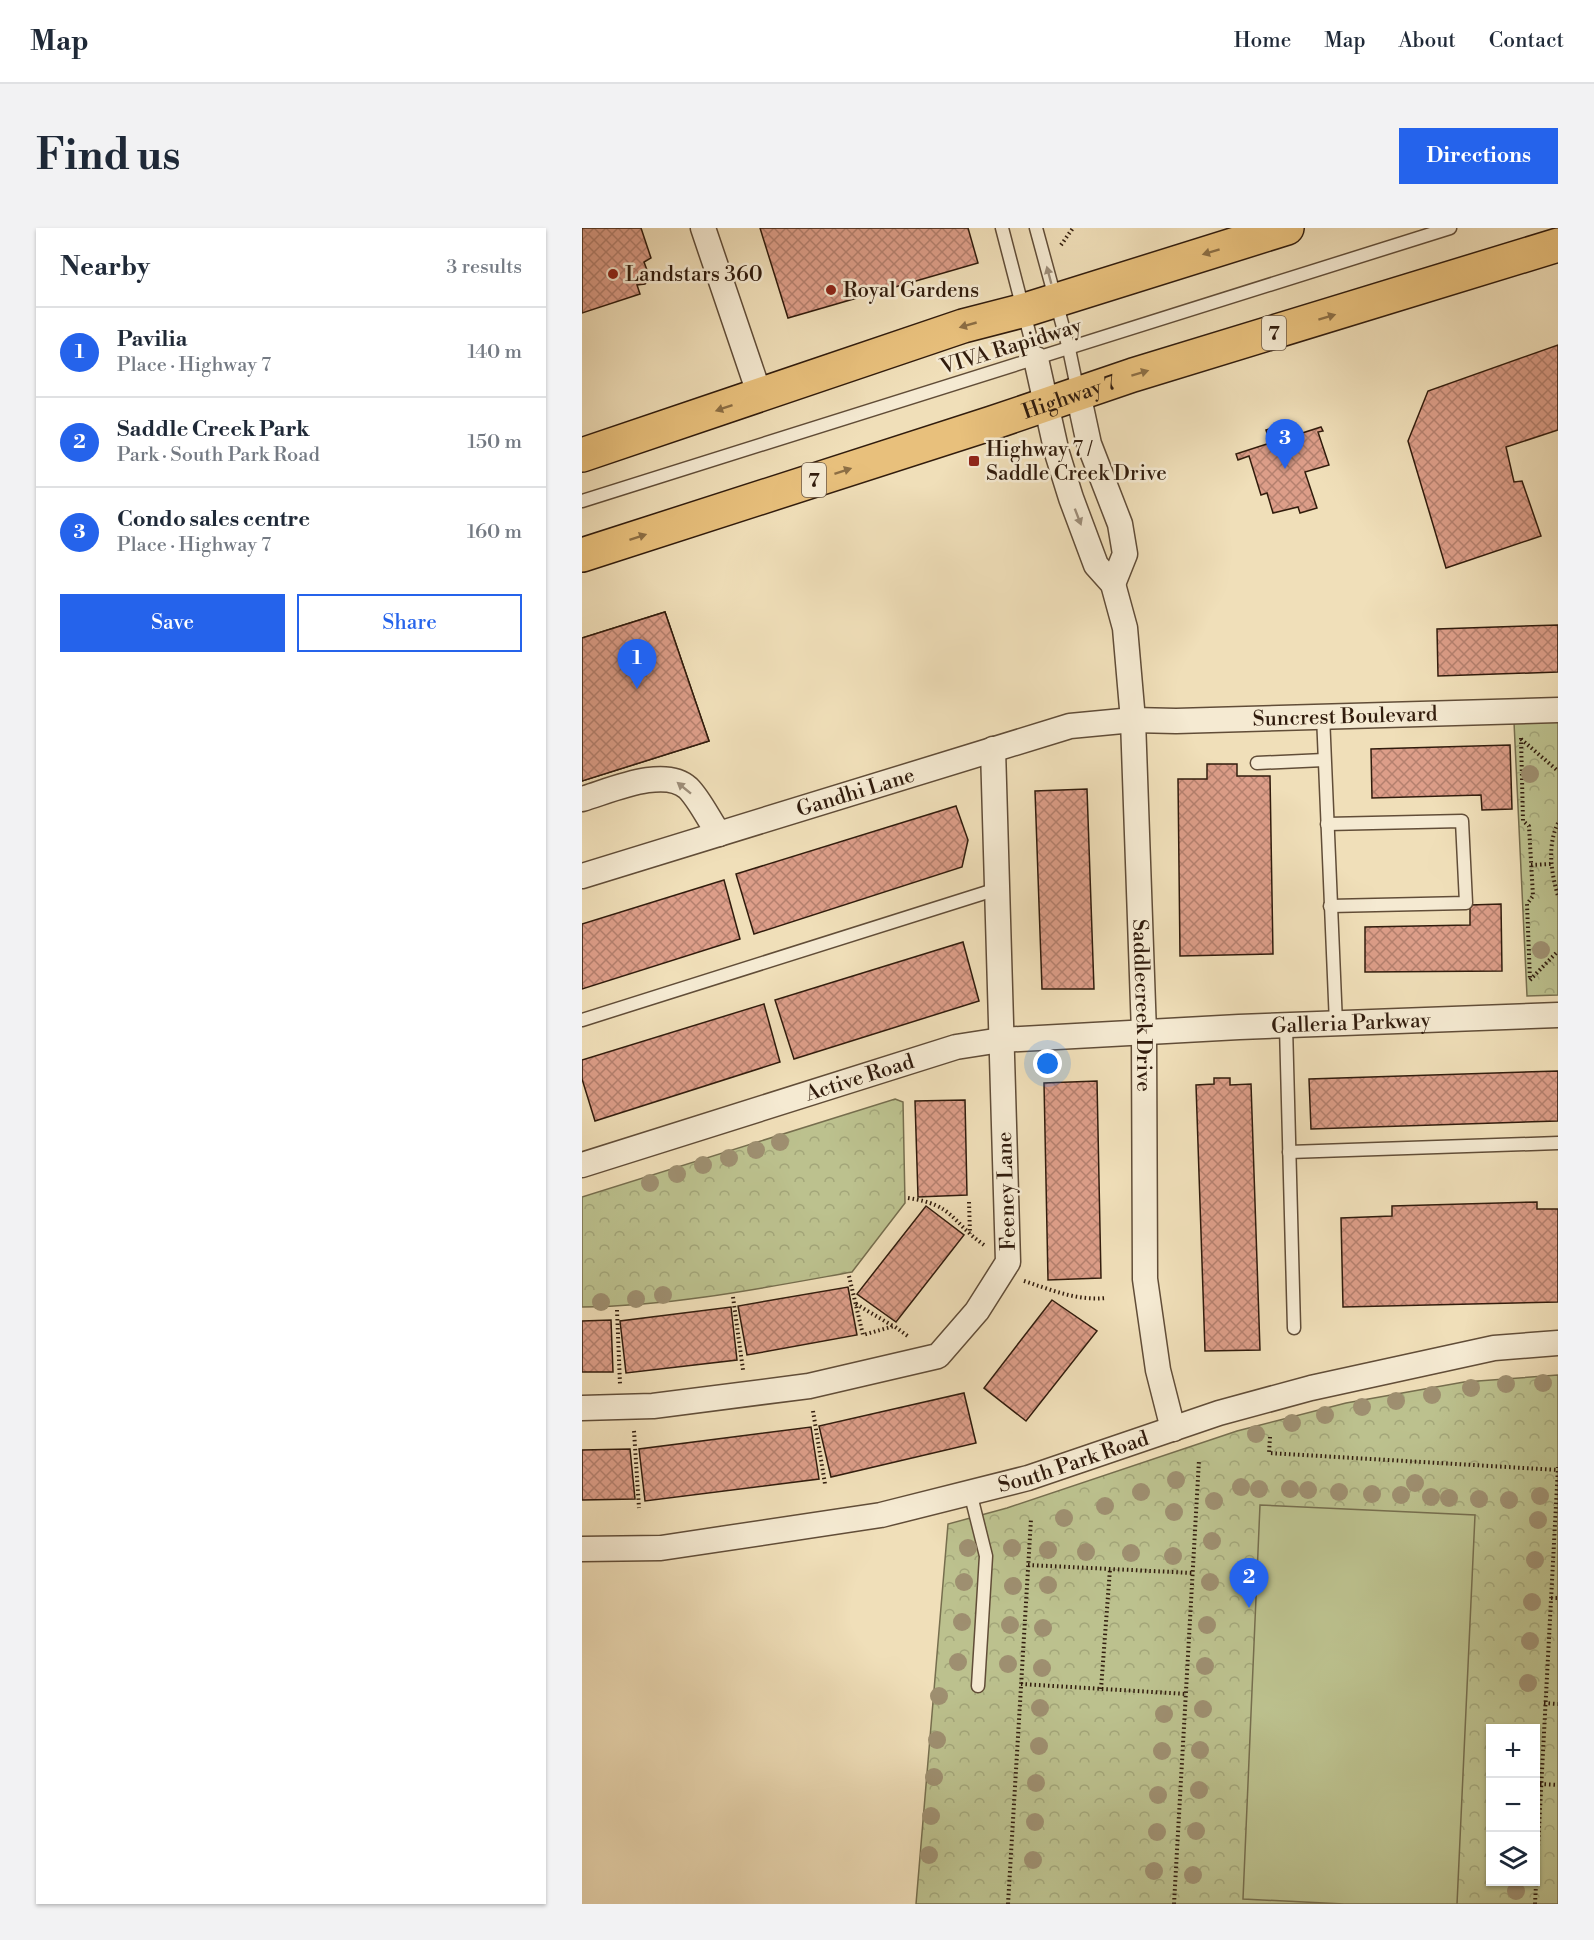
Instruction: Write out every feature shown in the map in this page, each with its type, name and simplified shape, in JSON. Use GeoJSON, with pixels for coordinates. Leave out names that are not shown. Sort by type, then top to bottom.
{"type":"FeatureCollection","features":[{"type":"Feature","properties":{"kind":"main road"},"geometry":{"type":"LineString","coordinates":[[582,455],[963,326],[1025,310],[1287,228]]}},
{"type":"Feature","properties":{"kind":"main road","name":"Highway 7"},"geometry":{"type":"LineString","coordinates":[[582,555],[1078,393],[1558,244]]}},
{"type":"Feature","properties":{"kind":"street"},"geometry":{"type":"LineString","coordinates":[[703,228],[760,396]]}},
{"type":"Feature","properties":{"kind":"street","name":"Saddlecreek Drive"},"geometry":{"type":"LineString","coordinates":[[1036,359],[1045,405],[1071,498],[1096,565],[1113,584],[1125,628],[1133,720],[1144,1033],[1145,1279],[1158,1370],[1173,1429]]}},
{"type":"Feature","properties":{"kind":"street"},"geometry":{"type":"LineString","coordinates":[[1078,393],[1089,444],[1119,524],[1125,554],[1113,584]]}},
{"type":"Feature","properties":{"kind":"street","name":"Suncrest Boulevard"},"geometry":{"type":"LineString","coordinates":[[1133,720],[1176,721],[1558,710]]}},
{"type":"Feature","properties":{"kind":"street","name":"Gandhi Lane"},"geometry":{"type":"LineString","coordinates":[[582,876],[1070,726],[1133,720]]}},
{"type":"Feature","properties":{"kind":"street","name":"Feeney Lane"},"geometry":{"type":"LineString","coordinates":[[938,1356],[977,1311],[1004,1268],[1001,1040],[993,749]]}},
{"type":"Feature","properties":{"kind":"street"},"geometry":{"type":"LineString","coordinates":[[582,799],[655,778],[672,779],[688,788],[719,834]]}},
{"type":"Feature","properties":{"kind":"street","name":"Galleria Parkway"},"geometry":{"type":"LineString","coordinates":[[1144,1033],[1558,1015]]}},
{"type":"Feature","properties":{"kind":"street","name":"Active Road"},"geometry":{"type":"LineString","coordinates":[[582,1165],[956,1047],[1001,1040],[1144,1033]]}},
{"type":"Feature","properties":{"kind":"street","name":"South Park Road"},"geometry":{"type":"LineString","coordinates":[[582,1549],[673,1546],[881,1515],[1028,1478],[1173,1429],[1311,1388],[1494,1348],[1558,1343]]}},
{"type":"Feature","properties":{"kind":"street"},"geometry":{"type":"LineString","coordinates":[[582,1408],[627,1406],[809,1386],[938,1356]]}},
{"type":"Feature","properties":{"kind":"lane"},"geometry":{"type":"LineString","coordinates":[[1002,228],[1036,359]]}},
{"type":"Feature","properties":{"kind":"lane"},"geometry":{"type":"LineString","coordinates":[[1036,228],[1069,349],[1078,393]]}},
{"type":"Feature","properties":{"kind":"lane","name":"VIVA Rapidway"},"geometry":{"type":"LineString","coordinates":[[582,501],[1450,228]]}},
{"type":"Feature","properties":{"kind":"lane"},"geometry":{"type":"LineString","coordinates":[[1323,715],[1336,1024]]}},
{"type":"Feature","properties":{"kind":"lane"},"geometry":{"type":"LineString","coordinates":[[1257,764],[1324,759]]}},
{"type":"Feature","properties":{"kind":"lane"},"geometry":{"type":"LineString","coordinates":[[1327,824],[1462,821],[1466,903],[1330,906]]}},
{"type":"Feature","properties":{"kind":"lane"},"geometry":{"type":"LineString","coordinates":[[582,1020],[997,889]]}},
{"type":"Feature","properties":{"kind":"lane"},"geometry":{"type":"LineString","coordinates":[[1286,1026],[1294,1328]]}},
{"type":"Feature","properties":{"kind":"lane"},"geometry":{"type":"LineString","coordinates":[[1289,1152],[1558,1143]]}},
{"type":"Feature","properties":{"kind":"lane"},"geometry":{"type":"LineString","coordinates":[[970,1492],[986,1556],[978,1686]]}},
{"type":"Feature","properties":{"kind":"path"},"geometry":{"type":"LineString","coordinates":[[1062,254],[1060,246],[1067,232],[1073,228]]}},
{"type":"Feature","properties":{"kind":"path"},"geometry":{"type":"LineString","coordinates":[[1558,771],[1521,738],[1523,821],[1529,826],[1533,896],[1527,904],[1530,980],[1558,951]]}},
{"type":"Feature","properties":{"kind":"path"},"geometry":{"type":"LineString","coordinates":[[1558,823],[1554,832],[1551,864],[1558,896]]}},
{"type":"Feature","properties":{"kind":"path"},"geometry":{"type":"LineString","coordinates":[[1531,865],[1551,864]]}},
{"type":"Feature","properties":{"kind":"path"},"geometry":{"type":"LineString","coordinates":[[908,1198],[928,1201],[944,1207],[1004,1268],[1071,1297],[1090,1300],[1106,1298]]}},
{"type":"Feature","properties":{"kind":"path"},"geometry":{"type":"LineString","coordinates":[[969,1202],[970,1235]]}},
{"type":"Feature","properties":{"kind":"path"},"geometry":{"type":"LineString","coordinates":[[849,1276],[863,1335],[894,1326]]}},
{"type":"Feature","properties":{"kind":"path"},"geometry":{"type":"LineString","coordinates":[[733,1297],[747,1394]]}},
{"type":"Feature","properties":{"kind":"path"},"geometry":{"type":"LineString","coordinates":[[856,1304],[938,1356]]}},
{"type":"Feature","properties":{"kind":"path"},"geometry":{"type":"LineString","coordinates":[[616,1310],[639,1508]]}},
{"type":"Feature","properties":{"kind":"path"},"geometry":{"type":"LineString","coordinates":[[809,1386],[825,1484]]}},
{"type":"Feature","properties":{"kind":"path"},"geometry":{"type":"LineString","coordinates":[[1270,1437],[1269,1453],[1558,1469],[1540,1784],[1558,1785]]}},
{"type":"Feature","properties":{"kind":"path"},"geometry":{"type":"LineString","coordinates":[[1174,1904],[1199,1460]]}},
{"type":"Feature","properties":{"kind":"path"},"geometry":{"type":"LineString","coordinates":[[1008,1904],[1031,1519]]}},
{"type":"Feature","properties":{"kind":"path"},"geometry":{"type":"LineString","coordinates":[[1029,1565],[1193,1573]]}},
{"type":"Feature","properties":{"kind":"path"},"geometry":{"type":"LineString","coordinates":[[1101,1689],[1110,1569]]}},
{"type":"Feature","properties":{"kind":"path"},"geometry":{"type":"LineString","coordinates":[[1551,1598],[1558,1598]]}},
{"type":"Feature","properties":{"kind":"path"},"geometry":{"type":"LineString","coordinates":[[1021,1684],[1186,1694]]}},
{"type":"Feature","properties":{"kind":"path"},"geometry":{"type":"LineString","coordinates":[[1544,1703],[1558,1704]]}},
{"type":"Feature","properties":{"kind":"path"},"geometry":{"type":"LineString","coordinates":[[1535,1904],[1538,1832]]}},
{"type":"Feature","properties":{"kind":"green space"},"geometry":{"type":"Polygon","coordinates":[[[1558,720],[1558,995],[1527,996],[1514,722],[1558,720]]]}},
{"type":"Feature","properties":{"kind":"green space"},"geometry":{"type":"Polygon","coordinates":[[[895,1099],[903,1102],[905,1203],[852,1272],[684,1300],[582,1307],[582,1197],[895,1099]]]}},
{"type":"Feature","properties":{"kind":"green space"},"geometry":{"type":"Polygon","coordinates":[[[1558,1375],[1558,1904],[916,1904],[948,1524],[1007,1508],[1237,1431],[1346,1403],[1464,1382],[1558,1375]]]}},
{"type":"Feature","properties":{"kind":"green space"},"geometry":{"type":"Polygon","coordinates":[[[1260,1505],[1475,1515],[1457,1904],[1344,1904],[1243,1899],[1260,1505]]]}},
{"type":"Feature","properties":{"kind":"building"},"geometry":{"type":"Polygon","coordinates":[[[582,228],[641,228],[651,258],[644,262],[650,278],[645,284],[637,285],[640,294],[582,313],[582,228]]]}},
{"type":"Feature","properties":{"kind":"building","name":"Royal Gardens"},"geometry":{"type":"Polygon","coordinates":[[[760,228],[968,228],[978,263],[788,318],[760,228]]]}},
{"type":"Feature","properties":{"kind":"building"},"geometry":{"type":"Polygon","coordinates":[[[1558,345],[1558,430],[1506,447],[1514,482],[1522,481],[1541,536],[1446,568],[1408,441],[1428,391],[1558,345]]]}},
{"type":"Feature","properties":{"kind":"building"},"geometry":{"type":"Polygon","coordinates":[[[1291,422],[1296,435],[1321,427],[1323,431],[1318,432],[1329,465],[1305,472],[1317,508],[1300,513],[1298,507],[1273,513],[1267,493],[1261,495],[1249,456],[1238,460],[1236,454],[1270,443],[1266,430],[1291,422]]]}},
{"type":"Feature","properties":{"kind":"building"},"geometry":{"type":"Polygon","coordinates":[[[665,612],[709,741],[582,781],[582,638],[665,612]]]}},
{"type":"Feature","properties":{"kind":"building"},"geometry":{"type":"Polygon","coordinates":[[[665,612],[709,741],[582,781],[582,638],[665,612]]]}},
{"type":"Feature","properties":{"kind":"building"},"geometry":{"type":"Polygon","coordinates":[[[1558,625],[1558,672],[1438,676],[1437,629],[1558,625]]]}},
{"type":"Feature","properties":{"kind":"building"},"geometry":{"type":"Polygon","coordinates":[[[1510,745],[1512,809],[1482,810],[1481,795],[1372,798],[1371,749],[1510,745]]]}},
{"type":"Feature","properties":{"kind":"building"},"geometry":{"type":"Polygon","coordinates":[[[1207,764],[1237,764],[1237,776],[1270,776],[1273,954],[1180,956],[1178,779],[1207,779],[1207,764]]]}},
{"type":"Feature","properties":{"kind":"building"},"geometry":{"type":"Polygon","coordinates":[[[1087,789],[1094,989],[1042,989],[1035,791],[1087,789]]]}},
{"type":"Feature","properties":{"kind":"building"},"geometry":{"type":"Polygon","coordinates":[[[956,806],[968,840],[962,867],[754,934],[736,874],[956,806]]]}},
{"type":"Feature","properties":{"kind":"building"},"geometry":{"type":"Polygon","coordinates":[[[724,880],[740,939],[582,989],[582,924],[724,880]]]}},
{"type":"Feature","properties":{"kind":"building"},"geometry":{"type":"Polygon","coordinates":[[[1501,904],[1502,971],[1365,972],[1365,927],[1470,925],[1470,905],[1501,904]]]}},
{"type":"Feature","properties":{"kind":"building"},"geometry":{"type":"Polygon","coordinates":[[[963,942],[979,1001],[794,1059],[775,1000],[963,942]]]}},
{"type":"Feature","properties":{"kind":"building"},"geometry":{"type":"Polygon","coordinates":[[[764,1004],[780,1062],[595,1121],[582,1079],[582,1060],[764,1004]]]}},
{"type":"Feature","properties":{"kind":"building"},"geometry":{"type":"Polygon","coordinates":[[[1558,1071],[1558,1121],[1311,1129],[1309,1079],[1558,1071]]]}},
{"type":"Feature","properties":{"kind":"building"},"geometry":{"type":"Polygon","coordinates":[[[1214,1078],[1230,1078],[1230,1085],[1251,1084],[1260,1350],[1205,1351],[1196,1085],[1214,1084],[1214,1078]]]}},
{"type":"Feature","properties":{"kind":"building"},"geometry":{"type":"Polygon","coordinates":[[[1097,1081],[1101,1278],[1048,1280],[1044,1083],[1097,1081]]]}},
{"type":"Feature","properties":{"kind":"building"},"geometry":{"type":"Polygon","coordinates":[[[965,1100],[967,1195],[918,1197],[915,1101],[965,1100]]]}},
{"type":"Feature","properties":{"kind":"building"},"geometry":{"type":"Polygon","coordinates":[[[1537,1202],[1537,1209],[1558,1209],[1558,1302],[1343,1307],[1341,1218],[1392,1216],[1392,1206],[1537,1202]]]}},
{"type":"Feature","properties":{"kind":"building"},"geometry":{"type":"Polygon","coordinates":[[[926,1206],[964,1235],[896,1322],[857,1294],[926,1206]]]}},
{"type":"Feature","properties":{"kind":"building"},"geometry":{"type":"Polygon","coordinates":[[[848,1287],[857,1335],[747,1355],[738,1306],[848,1287]]]}},
{"type":"Feature","properties":{"kind":"building"},"geometry":{"type":"Polygon","coordinates":[[[1052,1300],[1097,1331],[1026,1421],[984,1388],[1052,1300]]]}},
{"type":"Feature","properties":{"kind":"building"},"geometry":{"type":"Polygon","coordinates":[[[731,1307],[737,1360],[626,1373],[620,1321],[731,1307]]]}},
{"type":"Feature","properties":{"kind":"building"},"geometry":{"type":"Polygon","coordinates":[[[611,1320],[613,1372],[582,1372],[582,1321],[611,1320]]]}},
{"type":"Feature","properties":{"kind":"building"},"geometry":{"type":"Polygon","coordinates":[[[964,1393],[976,1443],[831,1477],[819,1426],[964,1393]]]}},
{"type":"Feature","properties":{"kind":"building"},"geometry":{"type":"Polygon","coordinates":[[[811,1427],[819,1479],[645,1501],[639,1449],[811,1427]]]}},
{"type":"Feature","properties":{"kind":"building"},"geometry":{"type":"Polygon","coordinates":[[[630,1449],[635,1499],[582,1500],[582,1450],[630,1449]]]}},
{"type":"Feature","properties":{"kind":"place","name":"Landstars 360"},"geometry":{"type":"Point","coordinates":[613,274]}},
{"type":"Feature","properties":{"kind":"place","name":"Royal Gardens"},"geometry":{"type":"Point","coordinates":[831,290]}},
{"type":"Feature","properties":{"kind":"place","name":"Highway 7 / Saddle Creek Drive"},"geometry":{"type":"Point","coordinates":[974,461]}},
{"type":"Feature","properties":{"kind":"place","name":"Condo sales centre"},"geometry":{"type":"Point","coordinates":[1285,469]}},
{"type":"Feature","properties":{"kind":"place","name":"Pavilia"},"geometry":{"type":"Point","coordinates":[637,689]}},
{"type":"Feature","properties":{"kind":"place","name":"Saddle Creek Park"},"geometry":{"type":"Point","coordinates":[1249,1608]}}]}
